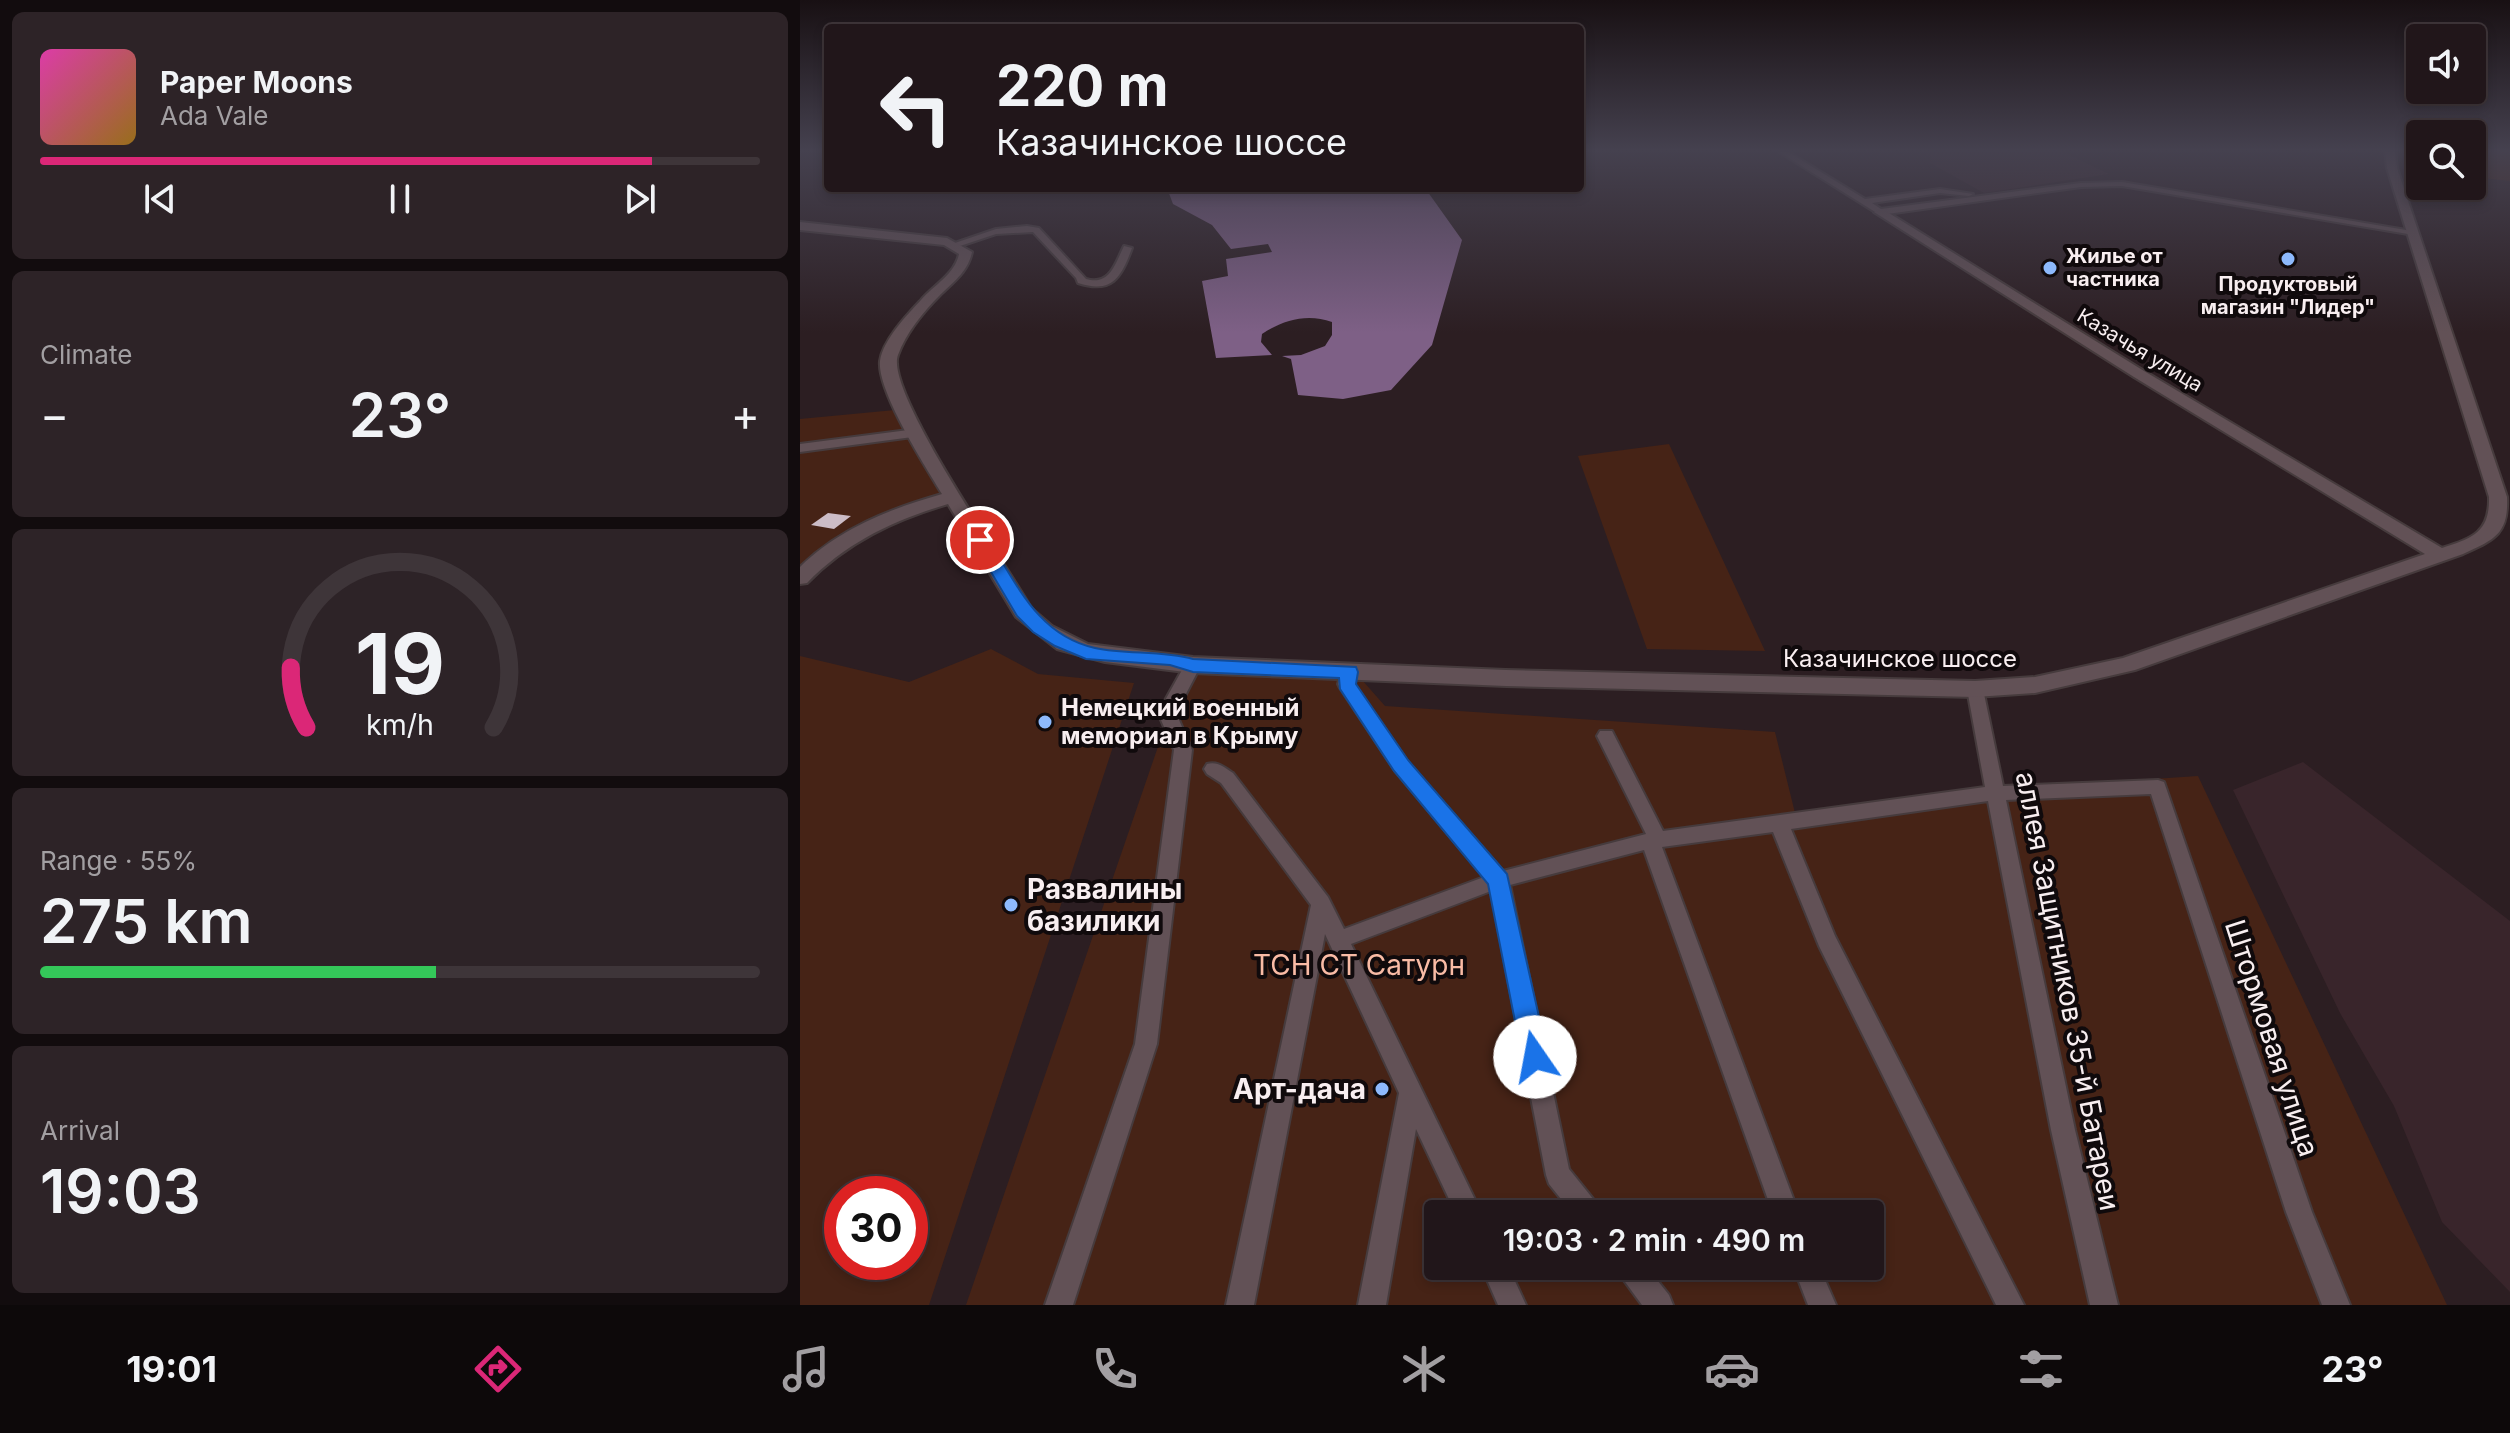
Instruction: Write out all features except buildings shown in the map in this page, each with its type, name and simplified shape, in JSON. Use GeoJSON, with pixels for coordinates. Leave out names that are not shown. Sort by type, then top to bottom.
{"type":"FeatureCollection","features":[{"type":"Feature","properties":{"kind":"main road","name":"Казачинское шоссе"},"geometry":{"type":"LineString","coordinates":[[957,244],[966,252],[960,268],[928,299],[894,348],[886,364],[887,375],[916,433],[1023,612],[1039,628],[1061,642],[1093,654],[1170,659],[1193,665],[1975,689],[2035,685],[2127,665],[2440,555],[2491,533],[2500,517],[2498,497],[2407,211]]}},
{"type":"Feature","properties":{"kind":"main road","name":"Казачья улица"},"geometry":{"type":"LineString","coordinates":[[1880,212],[2440,555]]}},
{"type":"Feature","properties":{"kind":"main road"},"geometry":{"type":"LineString","coordinates":[[800,226],[957,244]]}},
{"type":"Feature","properties":{"kind":"main road"},"geometry":{"type":"LineString","coordinates":[[800,578],[861,529],[936,491],[941,475]]}},
{"type":"Feature","properties":{"kind":"main road"},"geometry":{"type":"LineString","coordinates":[[895,513],[953,496]]}},
{"type":"Feature","properties":{"kind":"main road"},"geometry":{"type":"LineString","coordinates":[[895,513],[935,506],[963,513]]}},
{"type":"Feature","properties":{"kind":"street"},"geometry":{"type":"LineString","coordinates":[[1880,212],[1888,211]]}},
{"type":"Feature","properties":{"kind":"street"},"geometry":{"type":"LineString","coordinates":[[2286,211],[2414,232]]}},
{"type":"Feature","properties":{"kind":"street"},"geometry":{"type":"LineString","coordinates":[[957,244],[986,235],[1036,230],[1081,277],[1081,281],[1095,286],[1105,285],[1116,276],[1127,248]]}},
{"type":"Feature","properties":{"kind":"street"},"geometry":{"type":"LineString","coordinates":[[800,448],[916,433]]}},
{"type":"Feature","properties":{"kind":"street"},"geometry":{"type":"LineString","coordinates":[[1059,1305],[1146,1044],[1183,750],[1167,713],[1193,665]]}},
{"type":"Feature","properties":{"kind":"street"},"geometry":{"type":"LineString","coordinates":[[1349,672],[1346,684],[1401,766],[1499,880],[1558,1175],[1578,1200]]}},
{"type":"Feature","properties":{"kind":"street","name":"аллея Защитников 35-й Батареи"},"geometry":{"type":"LineString","coordinates":[[1975,689],[2063,1130],[2104,1305]]}},
{"type":"Feature","properties":{"kind":"street"},"geometry":{"type":"LineString","coordinates":[[1606,736],[1654,841],[1781,1200]]}},
{"type":"Feature","properties":{"kind":"street"},"geometry":{"type":"LineString","coordinates":[[1213,769],[1227,778],[1321,903],[1462,1200]]}},
{"type":"Feature","properties":{"kind":"street","name":"Штормовая улица"},"geometry":{"type":"LineString","coordinates":[[1996,793],[2158,787],[2299,1212],[2336,1305]]}},
{"type":"Feature","properties":{"kind":"street"},"geometry":{"type":"LineString","coordinates":[[1338,940],[1499,880],[1654,841],[1996,793]]}},
{"type":"Feature","properties":{"kind":"street"},"geometry":{"type":"LineString","coordinates":[[1779,823],[1826,939],[2010,1305]]}},
{"type":"Feature","properties":{"kind":"street"},"geometry":{"type":"LineString","coordinates":[[1240,1305],[1321,903]]}},
{"type":"Feature","properties":{"kind":"street"},"geometry":{"type":"LineString","coordinates":[[1372,1305],[1411,1092]]}},
{"type":"Feature","properties":{"kind":"street"},"geometry":{"type":"LineString","coordinates":[[1500,1280],[1512,1305]]}},
{"type":"Feature","properties":{"kind":"street"},"geometry":{"type":"LineString","coordinates":[[1640,1280],[1659,1305]]}},
{"type":"Feature","properties":{"kind":"street"},"geometry":{"type":"LineString","coordinates":[[1812,1280],[1822,1305]]}},
{"type":"Feature","properties":{"kind":"shaded area"},"geometry":{"type":"Polygon","coordinates":[[[1186,211],[1441,211],[1462,240],[1432,345],[1391,390],[1343,399],[1298,395],[1291,359],[1282,356],[1301,355],[1325,346],[1332,335],[1332,322],[1323,319],[1304,318],[1287,322],[1262,334],[1261,342],[1272,355],[1216,358],[1202,281],[1228,276],[1226,259],[1272,252],[1268,244],[1231,249],[1212,225],[1186,211]]]}},
{"type":"Feature","properties":{"kind":"shaded area"},"geometry":{"type":"Polygon","coordinates":[[[2303,762],[2510,921],[2510,1292],[2442,1222],[2394,1106],[2340,1013],[2233,790],[2303,762]]]}},
{"type":"Feature","properties":{"kind":"green space"},"geometry":{"type":"Polygon","coordinates":[[[895,410],[941,496],[851,528],[800,566],[800,419],[895,410]]]}},
{"type":"Feature","properties":{"kind":"green space"},"geometry":{"type":"Polygon","coordinates":[[[1669,444],[1765,651],[1647,649],[1578,456],[1669,444]]]}},
{"type":"Feature","properties":{"kind":"green space"},"geometry":{"type":"Polygon","coordinates":[[[991,649],[1038,674],[1134,683],[929,1305],[800,1305],[800,656],[909,682],[991,649]]]}},
{"type":"Feature","properties":{"kind":"green space","name":"ТСН СТ Сатурн"},"geometry":{"type":"Polygon","coordinates":[[[1183,674],[1362,680],[1385,706],[1775,732],[1795,813],[1989,790],[2198,776],[2447,1305],[966,1305],[1183,674]]]}},
{"type":"Feature","properties":{"kind":"place","name":"Продуктовый магазин \"Лидер\""},"geometry":{"type":"Point","coordinates":[2288,259]}},
{"type":"Feature","properties":{"kind":"place","name":"Жилье от частника"},"geometry":{"type":"Point","coordinates":[2050,268]}},
{"type":"Feature","properties":{"kind":"place","name":"Немецкий военный мемориал в Крыму"},"geometry":{"type":"Point","coordinates":[1045,722]}},
{"type":"Feature","properties":{"kind":"place","name":"Развалины базилики"},"geometry":{"type":"Point","coordinates":[1011,905]}},
{"type":"Feature","properties":{"kind":"place","name":"Арт-дача"},"geometry":{"type":"Point","coordinates":[1382,1089]}},
{"type":"Feature","properties":{"kind":"route"},"geometry":{"type":"LineString","coordinates":[[980,540],[1023,612],[1039,628],[1061,642],[1093,654],[1170,659],[1193,665],[1349,672],[1346,684],[1401,766],[1499,880],[1535,1057]]}}]}
